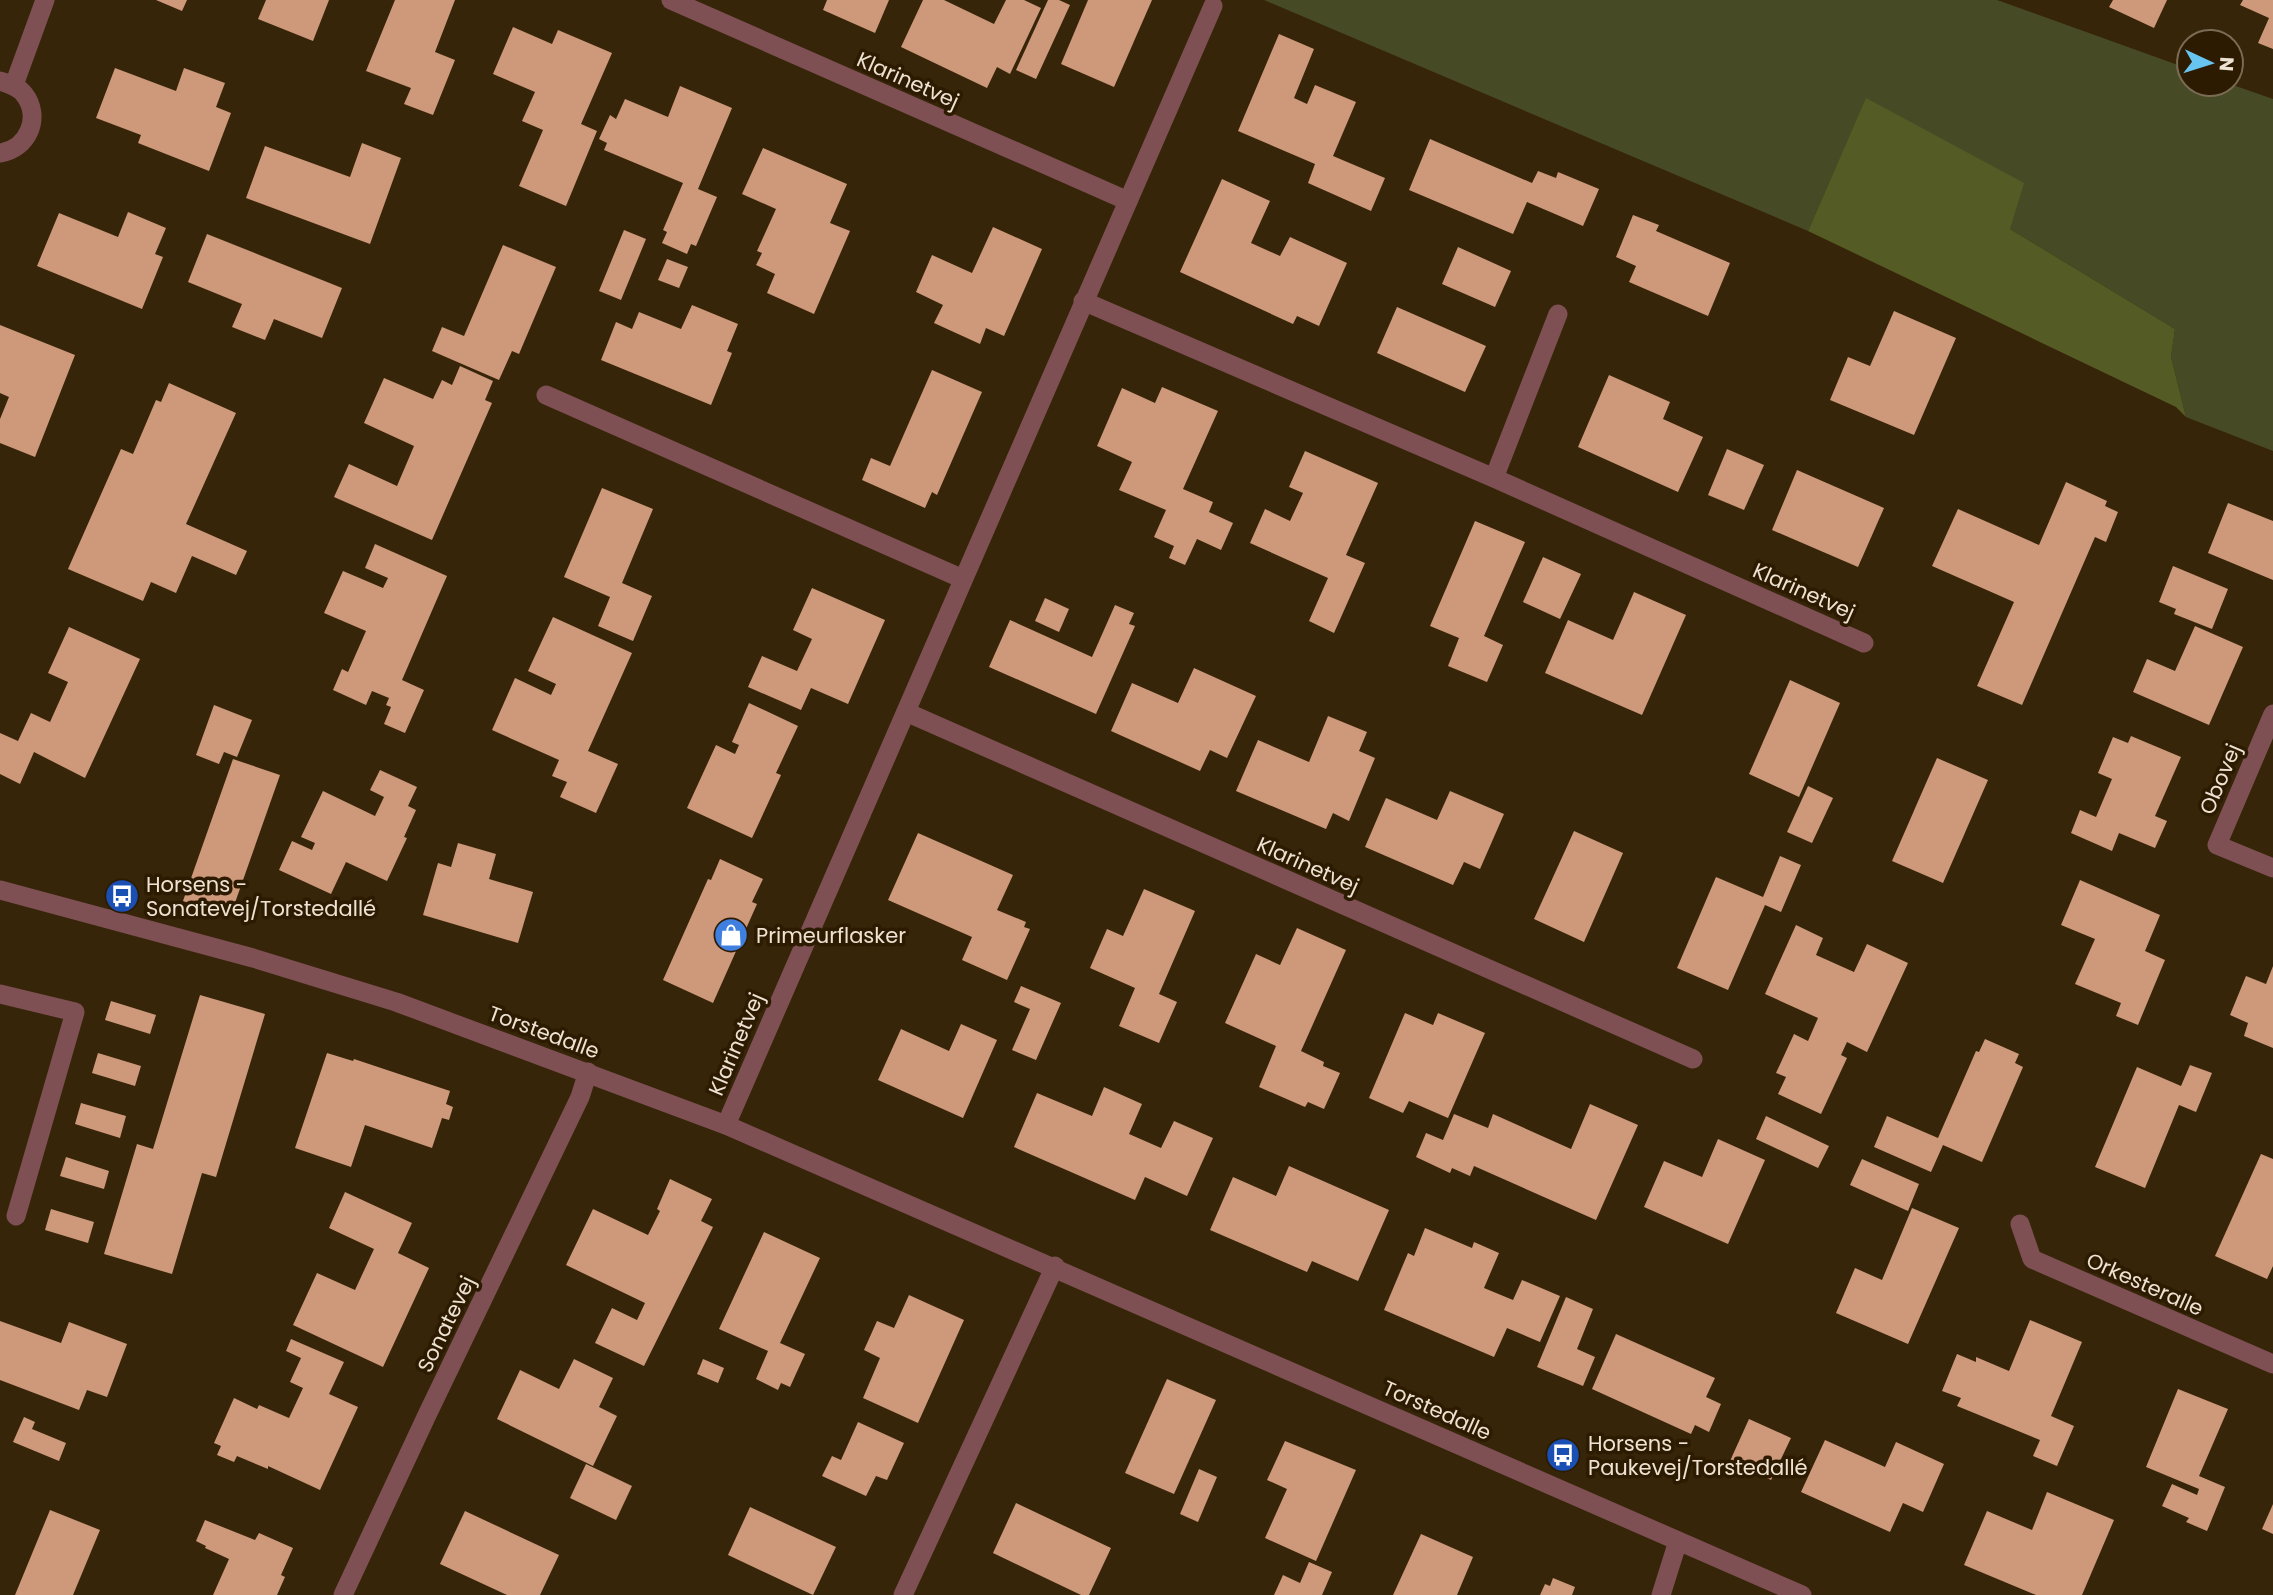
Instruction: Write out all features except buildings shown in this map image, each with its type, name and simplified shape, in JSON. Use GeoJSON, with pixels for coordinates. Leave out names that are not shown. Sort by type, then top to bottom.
{"type":"FeatureCollection","features":[{"type":"Feature","properties":{"kind":"street"},"geometry":{"type":"LineString","coordinates":[[0,153],[18,146],[27,137],[32,122],[32,109],[24,93],[7,83],[45,0]]}},
{"type":"Feature","properties":{"kind":"street","name":"Klarinetvej"},"geometry":{"type":"LineString","coordinates":[[671,0],[1128,201]]}},
{"type":"Feature","properties":{"kind":"street","name":"Klarinetvej"},"geometry":{"type":"LineString","coordinates":[[726,1125],[1213,6]]}},
{"type":"Feature","properties":{"kind":"street","name":"Klarinetvej"},"geometry":{"type":"LineString","coordinates":[[1083,301],[1494,478],[1864,643]]}},
{"type":"Feature","properties":{"kind":"street"},"geometry":{"type":"LineString","coordinates":[[1494,478],[1558,314]]}},
{"type":"Feature","properties":{"kind":"street"},"geometry":{"type":"LineString","coordinates":[[546,395],[964,579]]}},
{"type":"Feature","properties":{"kind":"street","name":"Klarinetvej"},"geometry":{"type":"LineString","coordinates":[[906,712],[1693,1059]]}},
{"type":"Feature","properties":{"kind":"street","name":"Obovej"},"geometry":{"type":"LineString","coordinates":[[2273,714],[2217,845],[2273,868]]}},
{"type":"Feature","properties":{"kind":"street","name":"Torstedalle"},"geometry":{"type":"LineString","coordinates":[[0,890],[253,957],[396,1002],[726,1125],[1055,1266],[1802,1595]]}},
{"type":"Feature","properties":{"kind":"street"},"geometry":{"type":"LineString","coordinates":[[0,995],[75,1012],[16,1216]]}},
{"type":"Feature","properties":{"kind":"street","name":"Sonatevej"},"geometry":{"type":"LineString","coordinates":[[343,1595],[575,1109],[588,1072]]}},
{"type":"Feature","properties":{"kind":"street","name":"Orkesteralle"},"geometry":{"type":"LineString","coordinates":[[2020,1224],[2032,1259],[2273,1364]]}},
{"type":"Feature","properties":{"kind":"street"},"geometry":{"type":"LineString","coordinates":[[903,1595],[1055,1266]]}},
{"type":"Feature","properties":{"kind":"street"},"geometry":{"type":"LineString","coordinates":[[1661,1595],[1678,1541]]}},
{"type":"Feature","properties":{"kind":"green space"},"geometry":{"type":"Polygon","coordinates":[[[1264,0],[1997,0],[2175,64],[2175,98],[2245,98],[2245,89],[2273,99],[2273,451],[2186,417],[2171,357],[2175,329],[2010,229],[1866,99],[1808,231],[1264,0]]]}},
{"type":"Feature","properties":{"kind":"green space"},"geometry":{"type":"Polygon","coordinates":[[[1866,98],[2024,183],[2010,229],[2175,329],[2171,357],[2186,417],[2176,407],[1808,231],[1866,98]]]}},
{"type":"Feature","properties":{"kind":"place","name":"Horsens - Sonatevej/Torstedallé"},"geometry":{"type":"Point","coordinates":[122,896]}},
{"type":"Feature","properties":{"kind":"place","name":"Primeurflasker"},"geometry":{"type":"Point","coordinates":[731,935]}},
{"type":"Feature","properties":{"kind":"place","name":"Horsens - Paukevej/Torstedallé"},"geometry":{"type":"Point","coordinates":[1563,1455]}}]}
